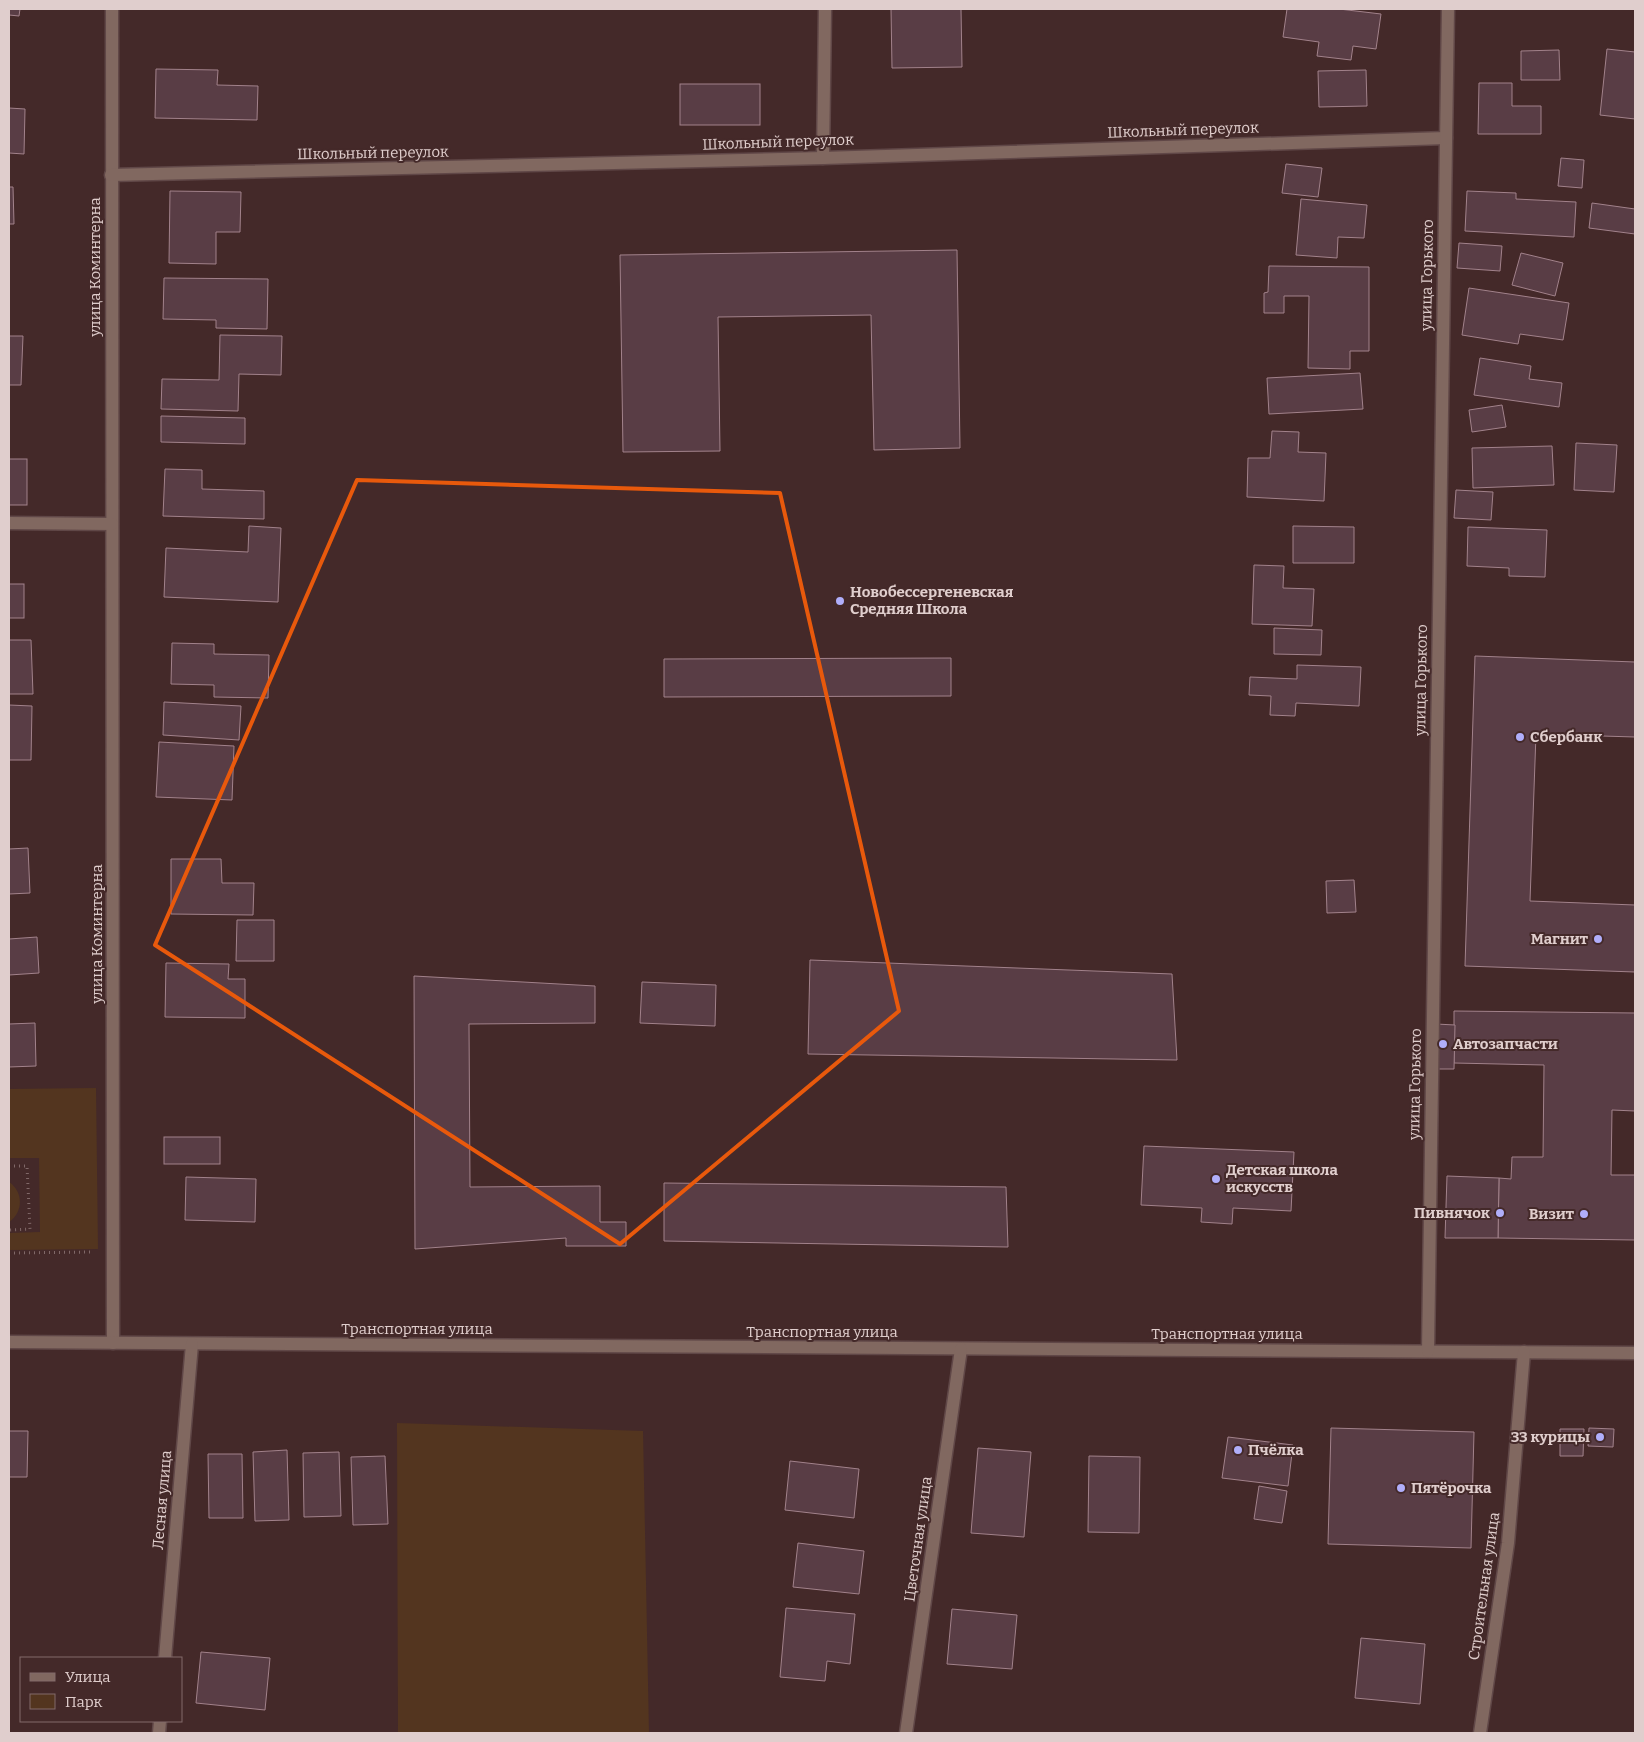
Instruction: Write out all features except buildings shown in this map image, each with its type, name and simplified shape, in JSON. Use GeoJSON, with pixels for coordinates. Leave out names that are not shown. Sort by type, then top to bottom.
{"type":"FeatureCollection","features":[{"type":"Feature","properties":{"kind":"street","name":"улица Коминтерна"},"geometry":{"type":"LineString","coordinates":[[112,9],[113,1343]]}},
{"type":"Feature","properties":{"kind":"street"},"geometry":{"type":"LineString","coordinates":[[823,158],[825,9]]}},
{"type":"Feature","properties":{"kind":"street","name":"улица Горького"},"geometry":{"type":"LineString","coordinates":[[1428,1351],[1448,9]]}},
{"type":"Feature","properties":{"kind":"street","name":"Школьный переулок"},"geometry":{"type":"LineString","coordinates":[[111,176],[823,158],[1446,138]]}},
{"type":"Feature","properties":{"kind":"street"},"geometry":{"type":"LineString","coordinates":[[9,523],[112,524]]}},
{"type":"Feature","properties":{"kind":"street","name":"Транспортная улица"},"geometry":{"type":"LineString","coordinates":[[9,1342],[1635,1353]]}},
{"type":"Feature","properties":{"kind":"street","name":"Лесная улица"},"geometry":{"type":"LineString","coordinates":[[165,1657],[192,1344]]}},
{"type":"Feature","properties":{"kind":"street","name":"Цветочная улица"},"geometry":{"type":"LineString","coordinates":[[906,1733],[961,1349]]}},
{"type":"Feature","properties":{"kind":"street","name":"Строительная улица"},"geometry":{"type":"LineString","coordinates":[[1480,1733],[1508,1543],[1524,1352]]}},
{"type":"Feature","properties":{"kind":"path"},"geometry":{"type":"LineString","coordinates":[[9,1166],[27,1166],[30,1229],[9,1230]]}},
{"type":"Feature","properties":{"kind":"path"},"geometry":{"type":"LineString","coordinates":[[9,1252],[114,1252]]}},
{"type":"Feature","properties":{"kind":"highlighted area"},"geometry":{"type":"Polygon","coordinates":[[[357,480],[780,493],[899,1011],[620,1244],[155,945],[357,480]]]}},
{"type":"Feature","properties":{"kind":"green space"},"geometry":{"type":"Polygon","coordinates":[[[96,1088],[98,1249],[9,1250],[9,1233],[40,1232],[39,1158],[9,1158],[9,1089],[96,1088]]]}},
{"type":"Feature","properties":{"kind":"green space"},"geometry":{"type":"Polygon","coordinates":[[[9,1182],[17,1191],[20,1202],[17,1213],[9,1222],[9,1182]]]}},
{"type":"Feature","properties":{"kind":"green space"},"geometry":{"type":"Polygon","coordinates":[[[397,1423],[643,1431],[649,1733],[398,1733],[397,1423]]]}},
{"type":"Feature","properties":{"kind":"place","name":"Новобессергеневская Средняя Школа"},"geometry":{"type":"Point","coordinates":[840,601]}},
{"type":"Feature","properties":{"kind":"place","name":"Сбербанк"},"geometry":{"type":"Point","coordinates":[1520,737]}},
{"type":"Feature","properties":{"kind":"place","name":"Магнит"},"geometry":{"type":"Point","coordinates":[1598,939]}},
{"type":"Feature","properties":{"kind":"place","name":"Автозапчасти"},"geometry":{"type":"Point","coordinates":[1443,1044]}},
{"type":"Feature","properties":{"kind":"place","name":"Детская школа искусств"},"geometry":{"type":"Point","coordinates":[1216,1179]}},
{"type":"Feature","properties":{"kind":"place","name":"Пивнячок"},"geometry":{"type":"Point","coordinates":[1500,1213]}},
{"type":"Feature","properties":{"kind":"place","name":"Визит"},"geometry":{"type":"Point","coordinates":[1584,1214]}},
{"type":"Feature","properties":{"kind":"place","name":"33 курицы"},"geometry":{"type":"Point","coordinates":[1600,1437]}},
{"type":"Feature","properties":{"kind":"place","name":"Пчёлка"},"geometry":{"type":"Point","coordinates":[1238,1450]}},
{"type":"Feature","properties":{"kind":"place","name":"Пятёрочка"},"geometry":{"type":"Point","coordinates":[1401,1488]}}]}
